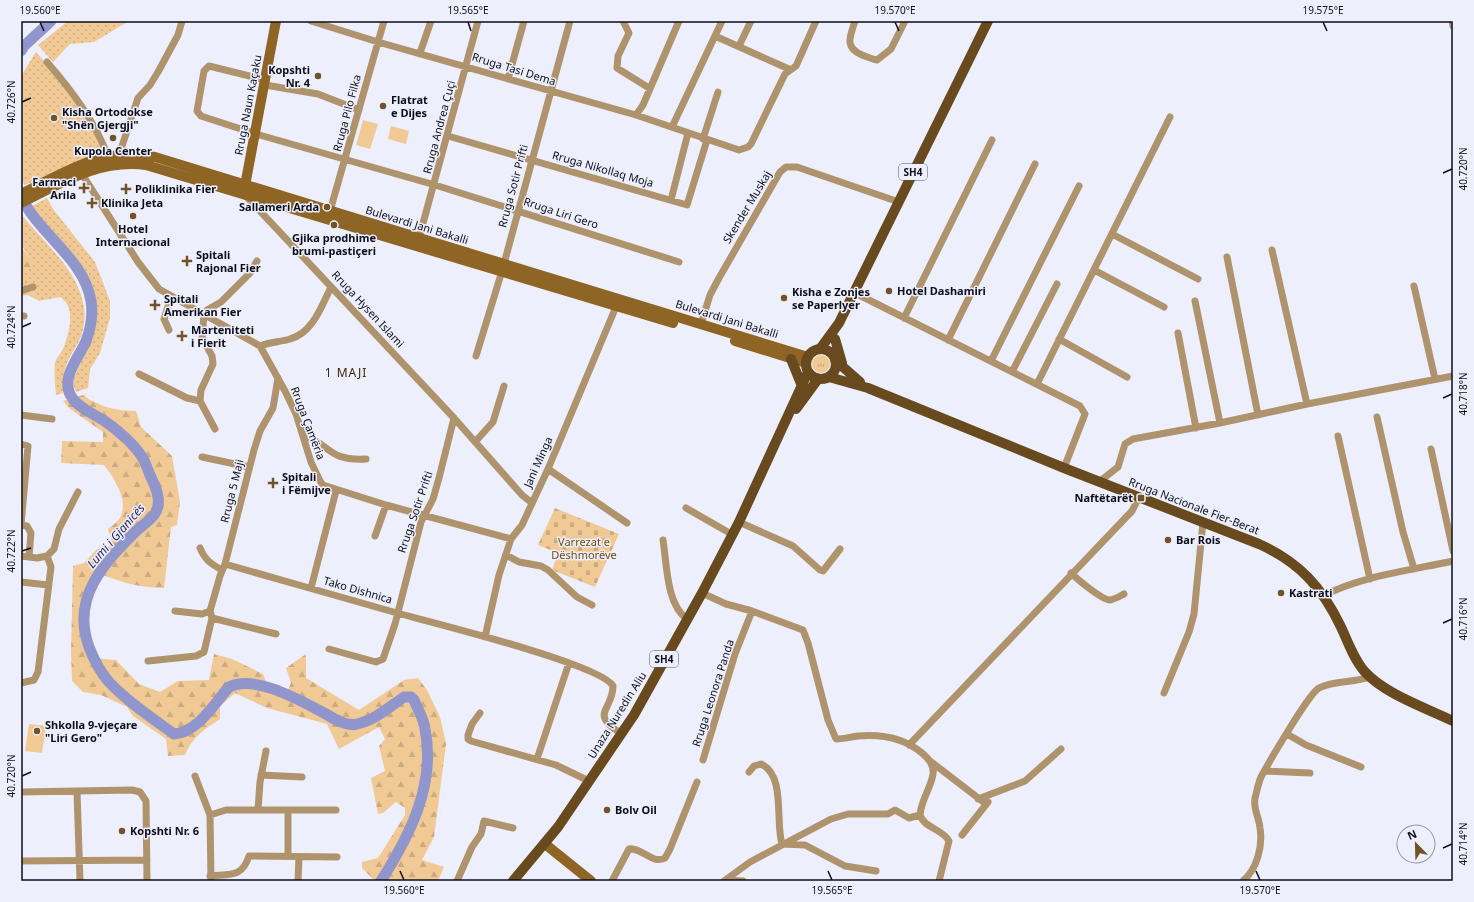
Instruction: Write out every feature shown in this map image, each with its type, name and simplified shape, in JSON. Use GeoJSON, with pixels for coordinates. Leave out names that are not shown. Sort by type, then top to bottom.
{"type":"FeatureCollection","features":[{"type":"Feature","properties":{"kind":"main road","name":"Rruga Naun Kaçaku"},"geometry":{"type":"LineString","coordinates":[[244,188],[256,134],[276,21]]}},
{"type":"Feature","properties":{"kind":"main road","name":"SH4"},"geometry":{"type":"LineString","coordinates":[[829,377],[835,370],[835,339],[839,323],[988,21]]}},
{"type":"Feature","properties":{"kind":"main road","name":"Bulevardi Jani Bakalli"},"geometry":{"type":"LineString","coordinates":[[21,203],[42,188],[108,156],[140,155],[155,157],[244,188],[503,268],[618,302],[701,324],[807,364]]}},
{"type":"Feature","properties":{"kind":"main road","name":"Bulevardi Jani Bakalli"},"geometry":{"type":"LineString","coordinates":[[79,170],[103,166],[138,164],[158,168],[244,188],[330,211],[419,238],[503,268]]}},
{"type":"Feature","properties":{"kind":"main road","name":"Bulevardi Jani Bakalli"},"geometry":{"type":"LineString","coordinates":[[21,194],[42,188]]}},
{"type":"Feature","properties":{"kind":"main road","name":"Bulevardi Jani Bakalli"},"geometry":{"type":"LineString","coordinates":[[618,302],[807,364]]}},
{"type":"Feature","properties":{"kind":"main road","name":"SH4"},"geometry":{"type":"LineString","coordinates":[[807,364],[812,352],[820,350],[839,323]]}},
{"type":"Feature","properties":{"kind":"main road"},"geometry":{"type":"LineString","coordinates":[[835,339],[846,372]]}},
{"type":"Feature","properties":{"kind":"main road"},"geometry":{"type":"LineString","coordinates":[[820,350],[827,351],[834,358]]}},
{"type":"Feature","properties":{"kind":"main road","name":"Rruga Nacionale Fier-Berat"},"geometry":{"type":"LineString","coordinates":[[834,358],[846,372],[868,388]]}},
{"type":"Feature","properties":{"kind":"main road"},"geometry":{"type":"LineString","coordinates":[[791,359],[802,386]]}},
{"type":"Feature","properties":{"kind":"main road"},"geometry":{"type":"LineString","coordinates":[[807,364],[818,379],[829,377]]}},
{"type":"Feature","properties":{"kind":"main road","name":"Unaza Nuredin Aliu"},"geometry":{"type":"LineString","coordinates":[[512,881],[545,844],[622,734],[687,620],[733,535],[788,420],[802,386],[807,364]]}},
{"type":"Feature","properties":{"kind":"main road","name":"Rruga Nacionale Fier-Berat"},"geometry":{"type":"LineString","coordinates":[[829,377],[868,388],[1099,482],[1259,544],[1285,558],[1302,571],[1332,608],[1357,662],[1370,677],[1394,693],[1453,721]]}},
{"type":"Feature","properties":{"kind":"main road","name":"Unaza Nuredin Aliu"},"geometry":{"type":"LineString","coordinates":[[788,420],[818,379]]}},
{"type":"Feature","properties":{"kind":"main road"},"geometry":{"type":"LineString","coordinates":[[545,844],[591,881]]}},
{"type":"Feature","properties":{"kind":"street"},"geometry":{"type":"LineString","coordinates":[[119,155],[138,98],[150,85],[161,67],[178,35],[182,21]]}},
{"type":"Feature","properties":{"kind":"street","name":"Rruga Tasi Dema"},"geometry":{"type":"LineString","coordinates":[[311,21],[334,24],[378,42],[466,66],[550,92],[636,115],[740,150],[748,147],[785,74],[789,69],[796,66],[816,21]]}},
{"type":"Feature","properties":{"kind":"street","name":"Rruga Pilo Filka"},"geometry":{"type":"LineString","coordinates":[[330,211],[384,21]]}},
{"type":"Feature","properties":{"kind":"street"},"geometry":{"type":"LineString","coordinates":[[420,53],[431,21]]}},
{"type":"Feature","properties":{"kind":"street","name":"Rruga Andrea Çuçi"},"geometry":{"type":"LineString","coordinates":[[419,238],[435,185],[478,21]]}},
{"type":"Feature","properties":{"kind":"street"},"geometry":{"type":"LineString","coordinates":[[508,79],[524,21]]}},
{"type":"Feature","properties":{"kind":"street","name":"Rruga Sotir Prifti"},"geometry":{"type":"LineString","coordinates":[[476,356],[503,268],[570,21]]}},
{"type":"Feature","properties":{"kind":"street"},"geometry":{"type":"LineString","coordinates":[[623,21],[629,33],[618,56],[617,68],[649,88]]}},
{"type":"Feature","properties":{"kind":"street"},"geometry":{"type":"LineString","coordinates":[[636,115],[679,21]]}},
{"type":"Feature","properties":{"kind":"street"},"geometry":{"type":"LineString","coordinates":[[672,127],[722,21]]}},
{"type":"Feature","properties":{"kind":"street"},"geometry":{"type":"LineString","coordinates":[[740,46],[751,21]]}},
{"type":"Feature","properties":{"kind":"street"},"geometry":{"type":"LineString","coordinates":[[855,21],[849,42],[851,47],[862,55],[877,60],[892,49],[905,21]]}},
{"type":"Feature","properties":{"kind":"street"},"geometry":{"type":"LineString","coordinates":[[1452,21],[1453,26]]}},
{"type":"Feature","properties":{"kind":"street"},"geometry":{"type":"LineString","coordinates":[[715,36],[789,69]]}},
{"type":"Feature","properties":{"kind":"street"},"geometry":{"type":"LineString","coordinates":[[48,62],[73,92],[87,113],[101,137],[108,156]]}},
{"type":"Feature","properties":{"kind":"street"},"geometry":{"type":"LineString","coordinates":[[346,159],[256,134],[201,116],[198,114],[197,108],[204,71],[209,66],[265,82],[318,94],[359,110]]}},
{"type":"Feature","properties":{"kind":"street"},"geometry":{"type":"LineString","coordinates":[[705,139],[718,92]]}},
{"type":"Feature","properties":{"kind":"street"},"geometry":{"type":"LineString","coordinates":[[1037,384],[1170,117]]}},
{"type":"Feature","properties":{"kind":"street"},"geometry":{"type":"LineString","coordinates":[[671,200],[688,133]]}},
{"type":"Feature","properties":{"kind":"street","name":"Rruga Nikollaq Moja"},"geometry":{"type":"LineString","coordinates":[[448,136],[687,205],[705,139]]}},
{"type":"Feature","properties":{"kind":"street"},"geometry":{"type":"LineString","coordinates":[[904,318],[992,140]]}},
{"type":"Feature","properties":{"kind":"street","name":"Rruga Liri Gero"},"geometry":{"type":"LineString","coordinates":[[346,159],[518,210],[679,262]]}},
{"type":"Feature","properties":{"kind":"street"},"geometry":{"type":"LineString","coordinates":[[948,340],[1035,164]]}},
{"type":"Feature","properties":{"kind":"street","name":"Skender Muskaj"},"geometry":{"type":"LineString","coordinates":[[701,324],[710,295],[718,278],[780,172],[786,167],[797,167],[898,202]]}},
{"type":"Feature","properties":{"kind":"street","name":"Rruga Çamëria"},"geometry":{"type":"LineString","coordinates":[[79,170],[146,273],[159,289],[260,346],[296,414],[320,481],[329,488],[511,539]]}},
{"type":"Feature","properties":{"kind":"street"},"geometry":{"type":"LineString","coordinates":[[991,362],[1079,186]]}},
{"type":"Feature","properties":{"kind":"street","name":"Rruga Hysen Islami"},"geometry":{"type":"LineString","coordinates":[[244,188],[331,286],[454,418],[522,495],[532,503]]}},
{"type":"Feature","properties":{"kind":"street"},"geometry":{"type":"LineString","coordinates":[[1112,234],[1198,278]]}},
{"type":"Feature","properties":{"kind":"street"},"geometry":{"type":"LineString","coordinates":[[1272,250],[1307,404]]}},
{"type":"Feature","properties":{"kind":"street"},"geometry":{"type":"LineString","coordinates":[[1227,258],[1258,415]]}},
{"type":"Feature","properties":{"kind":"street"},"geometry":{"type":"LineString","coordinates":[[215,429],[200,401],[201,390],[213,364],[212,356],[202,337],[204,315],[207,310],[221,302],[250,273],[257,261]]}},
{"type":"Feature","properties":{"kind":"street"},"geometry":{"type":"LineString","coordinates":[[1094,270],[1164,307]]}},
{"type":"Feature","properties":{"kind":"street"},"geometry":{"type":"LineString","coordinates":[[1012,372],[1057,284]]}},
{"type":"Feature","properties":{"kind":"street"},"geometry":{"type":"LineString","coordinates":[[260,346],[290,339],[305,331],[315,318],[331,286]]}},
{"type":"Feature","properties":{"kind":"street"},"geometry":{"type":"LineString","coordinates":[[1414,286],[1435,380]]}},
{"type":"Feature","properties":{"kind":"street"},"geometry":{"type":"LineString","coordinates":[[21,291],[33,287]]}},
{"type":"Feature","properties":{"kind":"street"},"geometry":{"type":"LineString","coordinates":[[853,292],[1074,402],[1084,411],[1084,418],[1064,468]]}},
{"type":"Feature","properties":{"kind":"street"},"geometry":{"type":"LineString","coordinates":[[169,330],[164,319],[171,297]]}},
{"type":"Feature","properties":{"kind":"street"},"geometry":{"type":"LineString","coordinates":[[1195,301],[1220,424]]}},
{"type":"Feature","properties":{"kind":"street","name":"Jani Minga"},"geometry":{"type":"LineString","coordinates":[[485,637],[499,575],[511,539],[522,525],[548,469],[618,302]]}},
{"type":"Feature","properties":{"kind":"street"},"geometry":{"type":"LineString","coordinates":[[1178,333],[1196,428]]}},
{"type":"Feature","properties":{"kind":"street"},"geometry":{"type":"LineString","coordinates":[[1059,339],[1127,377]]}},
{"type":"Feature","properties":{"kind":"street"},"geometry":{"type":"LineString","coordinates":[[139,374],[187,398],[200,401]]}},
{"type":"Feature","properties":{"kind":"street"},"geometry":{"type":"LineString","coordinates":[[1099,482],[1118,467],[1125,444],[1128,441],[1220,424],[1307,404],[1453,376]]}},
{"type":"Feature","properties":{"kind":"street","name":"Rruga 5 Maji"},"geometry":{"type":"LineString","coordinates":[[148,661],[202,654],[249,467],[258,435],[273,408],[278,378]]}},
{"type":"Feature","properties":{"kind":"street"},"geometry":{"type":"LineString","coordinates":[[474,442],[493,422],[504,386]]}},
{"type":"Feature","properties":{"kind":"street"},"geometry":{"type":"LineString","coordinates":[[21,415],[52,419]]}},
{"type":"Feature","properties":{"kind":"street"},"geometry":{"type":"LineString","coordinates":[[1377,417],[1403,532],[1414,569]]}},
{"type":"Feature","properties":{"kind":"street","name":"Rruga Sotir Prifti"},"geometry":{"type":"LineString","coordinates":[[330,649],[379,662],[383,659],[398,614],[412,551],[421,522],[433,499],[440,478],[454,418]]}},
{"type":"Feature","properties":{"kind":"street"},"geometry":{"type":"LineString","coordinates":[[303,435],[340,458],[366,459]]}},
{"type":"Feature","properties":{"kind":"street"},"geometry":{"type":"LineString","coordinates":[[1338,436],[1370,580]]}},
{"type":"Feature","properties":{"kind":"street"},"geometry":{"type":"LineString","coordinates":[[21,444],[28,446],[21,525],[27,526],[31,533],[29,557]]}},
{"type":"Feature","properties":{"kind":"street"},"geometry":{"type":"LineString","coordinates":[[1431,449],[1453,551]]}},
{"type":"Feature","properties":{"kind":"street"},"geometry":{"type":"LineString","coordinates":[[202,457],[249,467]]}},
{"type":"Feature","properties":{"kind":"street"},"geometry":{"type":"LineString","coordinates":[[548,469],[627,523]]}},
{"type":"Feature","properties":{"kind":"street"},"geometry":{"type":"LineString","coordinates":[[311,588],[336,490]]}},
{"type":"Feature","properties":{"kind":"street"},"geometry":{"type":"LineString","coordinates":[[21,556],[37,558],[47,556],[54,549],[59,529],[78,492]]}},
{"type":"Feature","properties":{"kind":"street"},"geometry":{"type":"LineString","coordinates":[[909,745],[1132,510],[1139,497]]}},
{"type":"Feature","properties":{"kind":"street"},"geometry":{"type":"LineString","coordinates":[[375,536],[386,505]]}},
{"type":"Feature","properties":{"kind":"street"},"geometry":{"type":"LineString","coordinates":[[686,508],[733,535]]}},
{"type":"Feature","properties":{"kind":"street"},"geometry":{"type":"LineString","coordinates":[[739,522],[788,543],[823,571],[840,549]]}},
{"type":"Feature","properties":{"kind":"street"},"geometry":{"type":"LineString","coordinates":[[1164,693],[1189,632],[1194,614],[1203,522]]}},
{"type":"Feature","properties":{"kind":"street"},"geometry":{"type":"LineString","coordinates":[[663,540],[672,599],[678,612],[687,620]]}},
{"type":"Feature","properties":{"kind":"street"},"geometry":{"type":"LineString","coordinates":[[200,548],[210,564],[224,567]]}},
{"type":"Feature","properties":{"kind":"street"},"geometry":{"type":"LineString","coordinates":[[506,555],[519,562],[541,566],[548,570],[577,597],[592,605]]}},
{"type":"Feature","properties":{"kind":"street"},"geometry":{"type":"LineString","coordinates":[[21,683],[34,680],[38,672],[51,567],[47,556]]}},
{"type":"Feature","properties":{"kind":"street"},"geometry":{"type":"LineString","coordinates":[[1323,596],[1333,590],[1370,580],[1453,561]]}},
{"type":"Feature","properties":{"kind":"street","name":"Tako Dishnica"},"geometry":{"type":"LineString","coordinates":[[224,567],[311,588],[398,614],[485,637],[569,663],[603,677],[612,683],[613,691],[605,707],[604,717],[608,725],[622,734]]}},
{"type":"Feature","properties":{"kind":"street"},"geometry":{"type":"LineString","coordinates":[[1071,573],[1080,582],[1106,599],[1114,599],[1124,594]]}},
{"type":"Feature","properties":{"kind":"street"},"geometry":{"type":"LineString","coordinates":[[21,582],[48,585]]}},
{"type":"Feature","properties":{"kind":"street"},"geometry":{"type":"LineString","coordinates":[[702,593],[726,604],[752,611],[803,630],[808,643],[830,727],[836,739],[858,736],[885,736],[909,745],[986,804]]}},
{"type":"Feature","properties":{"kind":"street"},"geometry":{"type":"LineString","coordinates":[[175,611],[211,615],[276,634]]}},
{"type":"Feature","properties":{"kind":"street","name":"Rruga Leonora Panda"},"geometry":{"type":"LineString","coordinates":[[703,760],[735,654],[752,611]]}},
{"type":"Feature","properties":{"kind":"street"},"geometry":{"type":"LineString","coordinates":[[537,759],[569,663]]}},
{"type":"Feature","properties":{"kind":"street"},"geometry":{"type":"LineString","coordinates":[[1243,881],[1253,869],[1259,848],[1260,829],[1254,805],[1257,788],[1264,771],[1287,734],[1316,690],[1324,686],[1360,681],[1370,677]]}},
{"type":"Feature","properties":{"kind":"street"},"geometry":{"type":"LineString","coordinates":[[480,713],[468,732],[468,739],[471,741],[537,759],[568,770],[590,781]]}},
{"type":"Feature","properties":{"kind":"street"},"geometry":{"type":"LineString","coordinates":[[1287,734],[1306,745],[1361,767]]}},
{"type":"Feature","properties":{"kind":"street"},"geometry":{"type":"LineString","coordinates":[[978,799],[1025,781],[1061,749]]}},
{"type":"Feature","properties":{"kind":"street"},"geometry":{"type":"LineString","coordinates":[[258,810],[261,776],[266,751]]}},
{"type":"Feature","properties":{"kind":"street"},"geometry":{"type":"LineString","coordinates":[[930,761],[933,774],[922,801],[920,815],[924,822],[945,836],[949,841],[939,881]]}},
{"type":"Feature","properties":{"kind":"street"},"geometry":{"type":"LineString","coordinates":[[749,772],[754,766],[762,764],[769,769],[779,800],[778,828],[782,844]]}},
{"type":"Feature","properties":{"kind":"street"},"geometry":{"type":"LineString","coordinates":[[1264,771],[1310,773]]}},
{"type":"Feature","properties":{"kind":"street"},"geometry":{"type":"LineString","coordinates":[[195,776],[210,815],[210,878],[241,871],[245,868],[249,856],[337,857]]}},
{"type":"Feature","properties":{"kind":"street"},"geometry":{"type":"LineString","coordinates":[[261,776],[302,777]]}},
{"type":"Feature","properties":{"kind":"street"},"geometry":{"type":"LineString","coordinates":[[612,881],[629,849],[634,849],[656,859],[665,858],[697,782]]}},
{"type":"Feature","properties":{"kind":"street"},"geometry":{"type":"LineString","coordinates":[[21,792],[132,790],[143,794],[146,801],[148,881]]}},
{"type":"Feature","properties":{"kind":"street"},"geometry":{"type":"LineString","coordinates":[[77,791],[80,881]]}},
{"type":"Feature","properties":{"kind":"street"},"geometry":{"type":"LineString","coordinates":[[962,835],[995,792]]}},
{"type":"Feature","properties":{"kind":"street"},"geometry":{"type":"LineString","coordinates":[[210,815],[226,810],[336,810]]}},
{"type":"Feature","properties":{"kind":"street"},"geometry":{"type":"LineString","coordinates":[[288,810],[288,856]]}},
{"type":"Feature","properties":{"kind":"street"},"geometry":{"type":"LineString","coordinates":[[725,880],[750,862],[782,844],[824,822],[840,816],[888,814],[895,810],[912,818],[920,815]]}},
{"type":"Feature","properties":{"kind":"street"},"geometry":{"type":"LineString","coordinates":[[457,881],[472,847],[481,834],[484,821],[513,828]]}},
{"type":"Feature","properties":{"kind":"street"},"geometry":{"type":"LineString","coordinates":[[782,844],[805,845],[845,866],[876,871]]}},
{"type":"Feature","properties":{"kind":"street"},"geometry":{"type":"LineString","coordinates":[[298,881],[299,857]]}},
{"type":"Feature","properties":{"kind":"street"},"geometry":{"type":"LineString","coordinates":[[21,861],[147,860]]}},
{"type":"Feature","properties":{"kind":"street"},"geometry":{"type":"LineString","coordinates":[[725,880],[743,881]]}},
{"type":"Feature","properties":{"kind":"green space"},"geometry":{"type":"Polygon","coordinates":[[[68,21],[129,21],[94,42],[70,44],[53,62],[38,45],[68,21]]]}},
{"type":"Feature","properties":{"kind":"green space"},"geometry":{"type":"Polygon","coordinates":[[[36,52],[71,93],[106,155],[42,181],[35,181],[24,185],[21,174],[21,76],[36,52]]]}},
{"type":"Feature","properties":{"kind":"green space"},"geometry":{"type":"Polygon","coordinates":[[[363,120],[378,124],[370,149],[356,145],[363,120]]]}},
{"type":"Feature","properties":{"kind":"green space"},"geometry":{"type":"Polygon","coordinates":[[[391,126],[409,131],[406,144],[388,139],[391,126]]]}},
{"type":"Feature","properties":{"kind":"green space"},"geometry":{"type":"Polygon","coordinates":[[[47,198],[53,209],[95,262],[110,301],[110,318],[100,353],[90,369],[88,388],[76,392],[73,385],[74,378],[93,333],[96,314],[94,297],[88,281],[79,266],[32,206],[47,198]]]}},
{"type":"Feature","properties":{"kind":"green space"},"geometry":{"type":"Polygon","coordinates":[[[21,214],[67,268],[76,283],[82,299],[85,315],[82,333],[66,367],[63,393],[56,395],[55,363],[63,349],[67,336],[70,314],[65,301],[60,297],[39,301],[21,279],[21,275],[35,264],[21,245],[21,214]]]}},
{"type":"Feature","properties":{"kind":"green space"},"geometry":{"type":"Polygon","coordinates":[[[21,247],[36,264],[21,275],[21,247]]]}},
{"type":"Feature","properties":{"kind":"green space"},"geometry":{"type":"Polygon","coordinates":[[[21,279],[39,301],[28,295],[21,296],[21,279]]]}},
{"type":"Feature","properties":{"kind":"green space"},"geometry":{"type":"Polygon","coordinates":[[[817,355],[825,355],[830,360],[828,371],[825,373],[817,373],[812,368],[812,360],[817,355]]]}},
{"type":"Feature","properties":{"kind":"green space"},"geometry":{"type":"Polygon","coordinates":[[[83,395],[95,403],[108,408],[136,411],[141,427],[172,456],[180,502],[177,525],[171,527],[164,588],[131,584],[98,573],[87,594],[83,615],[85,635],[92,658],[116,660],[139,684],[160,692],[178,681],[209,680],[214,654],[232,659],[263,674],[269,689],[285,696],[291,683],[286,668],[306,654],[306,678],[359,710],[404,680],[418,678],[427,690],[440,717],[446,744],[434,837],[422,860],[444,867],[438,881],[372,881],[373,879],[362,868],[362,862],[378,858],[405,815],[405,808],[396,802],[383,813],[378,814],[371,778],[385,771],[379,746],[385,739],[379,727],[339,749],[327,724],[267,708],[235,693],[220,706],[220,719],[195,738],[185,755],[168,756],[166,739],[133,716],[127,707],[101,695],[83,692],[72,681],[71,652],[73,566],[84,563],[97,549],[107,549],[112,542],[108,529],[120,518],[123,505],[120,490],[104,465],[61,463],[62,441],[103,442],[103,432],[70,409],[63,401],[83,395]]]}},
{"type":"Feature","properties":{"kind":"green space","name":"Varrezat e Dëshmorëve"},"geometry":{"type":"Polygon","coordinates":[[[555,508],[619,534],[595,587],[552,570],[558,553],[538,545],[555,508]]]}},
{"type":"Feature","properties":{"kind":"green space"},"geometry":{"type":"Polygon","coordinates":[[[29,724],[46,726],[42,753],[25,751],[29,724]]]}},
{"type":"Feature","properties":{"kind":"waterway","name":"Lumi i Gjanicës"},"geometry":{"type":"LineString","coordinates":[[21,51],[24,46],[51,21]]}},
{"type":"Feature","properties":{"kind":"waterway","name":"Lumi i Gjanicës"},"geometry":{"type":"LineString","coordinates":[[21,196],[38,222],[80,272],[87,286],[91,301],[92,316],[89,331],[86,341],[71,369],[68,384],[69,392],[76,403],[88,412],[102,419],[137,449],[144,460],[156,488],[158,497],[155,513],[149,521],[136,531],[112,556],[93,583],[87,597],[84,613],[84,629],[93,657],[109,682],[140,710],[174,734],[183,732],[198,723],[229,687],[240,684],[265,686],[304,702],[337,720],[353,725],[370,720],[404,697],[411,697],[414,700],[424,725],[427,750],[427,770],[424,790],[411,827],[402,846],[381,881]]}},
{"type":"Feature","properties":{"kind":"place","name":"Kopshti Nr. 4"},"geometry":{"type":"Point","coordinates":[318,76]}},
{"type":"Feature","properties":{"kind":"place","name":"Flatrat e Dijes"},"geometry":{"type":"Point","coordinates":[383,106]}},
{"type":"Feature","properties":{"kind":"place","name":"Kisha Ortodokse \"Shën Gjergji\""},"geometry":{"type":"Point","coordinates":[54,118]}},
{"type":"Feature","properties":{"kind":"place","name":"Kupola Center"},"geometry":{"type":"Point","coordinates":[113,138]}},
{"type":"Feature","properties":{"kind":"place","name":"Farmaci Arila"},"geometry":{"type":"Point","coordinates":[84,188]}},
{"type":"Feature","properties":{"kind":"place","name":"Poliklinika Fier"},"geometry":{"type":"Point","coordinates":[126,189]}},
{"type":"Feature","properties":{"kind":"place","name":"Klinika Jeta"},"geometry":{"type":"Point","coordinates":[92,203]}},
{"type":"Feature","properties":{"kind":"place","name":"Sallameri Arda"},"geometry":{"type":"Point","coordinates":[327,207]}},
{"type":"Feature","properties":{"kind":"place","name":"Hotel Internacional"},"geometry":{"type":"Point","coordinates":[133,216]}},
{"type":"Feature","properties":{"kind":"place","name":"Gjika prodhime brumi-pastiçeri"},"geometry":{"type":"Point","coordinates":[334,225]}},
{"type":"Feature","properties":{"kind":"place","name":"Spitali Rajonal Fier"},"geometry":{"type":"Point","coordinates":[187,261]}},
{"type":"Feature","properties":{"kind":"place","name":"Hotel Dashamiri"},"geometry":{"type":"Point","coordinates":[889,291]}},
{"type":"Feature","properties":{"kind":"place","name":"Kisha e Zonjes se Paperlyer"},"geometry":{"type":"Point","coordinates":[784,298]}},
{"type":"Feature","properties":{"kind":"place","name":"Spitali Amerikan Fier"},"geometry":{"type":"Point","coordinates":[155,305]}},
{"type":"Feature","properties":{"kind":"place","name":"Marteniteti i Fierit"},"geometry":{"type":"Point","coordinates":[182,336]}},
{"type":"Feature","properties":{"kind":"place","name":"Spitali i Fëmijve"},"geometry":{"type":"Point","coordinates":[273,483]}},
{"type":"Feature","properties":{"kind":"place","name":"Naftëtarët"},"geometry":{"type":"Point","coordinates":[1141,498]}},
{"type":"Feature","properties":{"kind":"place","name":"Bar Rois"},"geometry":{"type":"Point","coordinates":[1168,540]}},
{"type":"Feature","properties":{"kind":"place","name":"Kastrati"},"geometry":{"type":"Point","coordinates":[1281,593]}},
{"type":"Feature","properties":{"kind":"place","name":"Shkolla 9-vjeçare \"Liri Gero\""},"geometry":{"type":"Point","coordinates":[37,731]}},
{"type":"Feature","properties":{"kind":"place","name":"Bolv Oil"},"geometry":{"type":"Point","coordinates":[607,810]}},
{"type":"Feature","properties":{"kind":"place","name":"Kopshti Nr. 6"},"geometry":{"type":"Point","coordinates":[122,831]}},
{"type":"Feature","properties":{"kind":"district","name":"1 MAJI"},"geometry":{"type":"Point","coordinates":[346,373]}}]}
